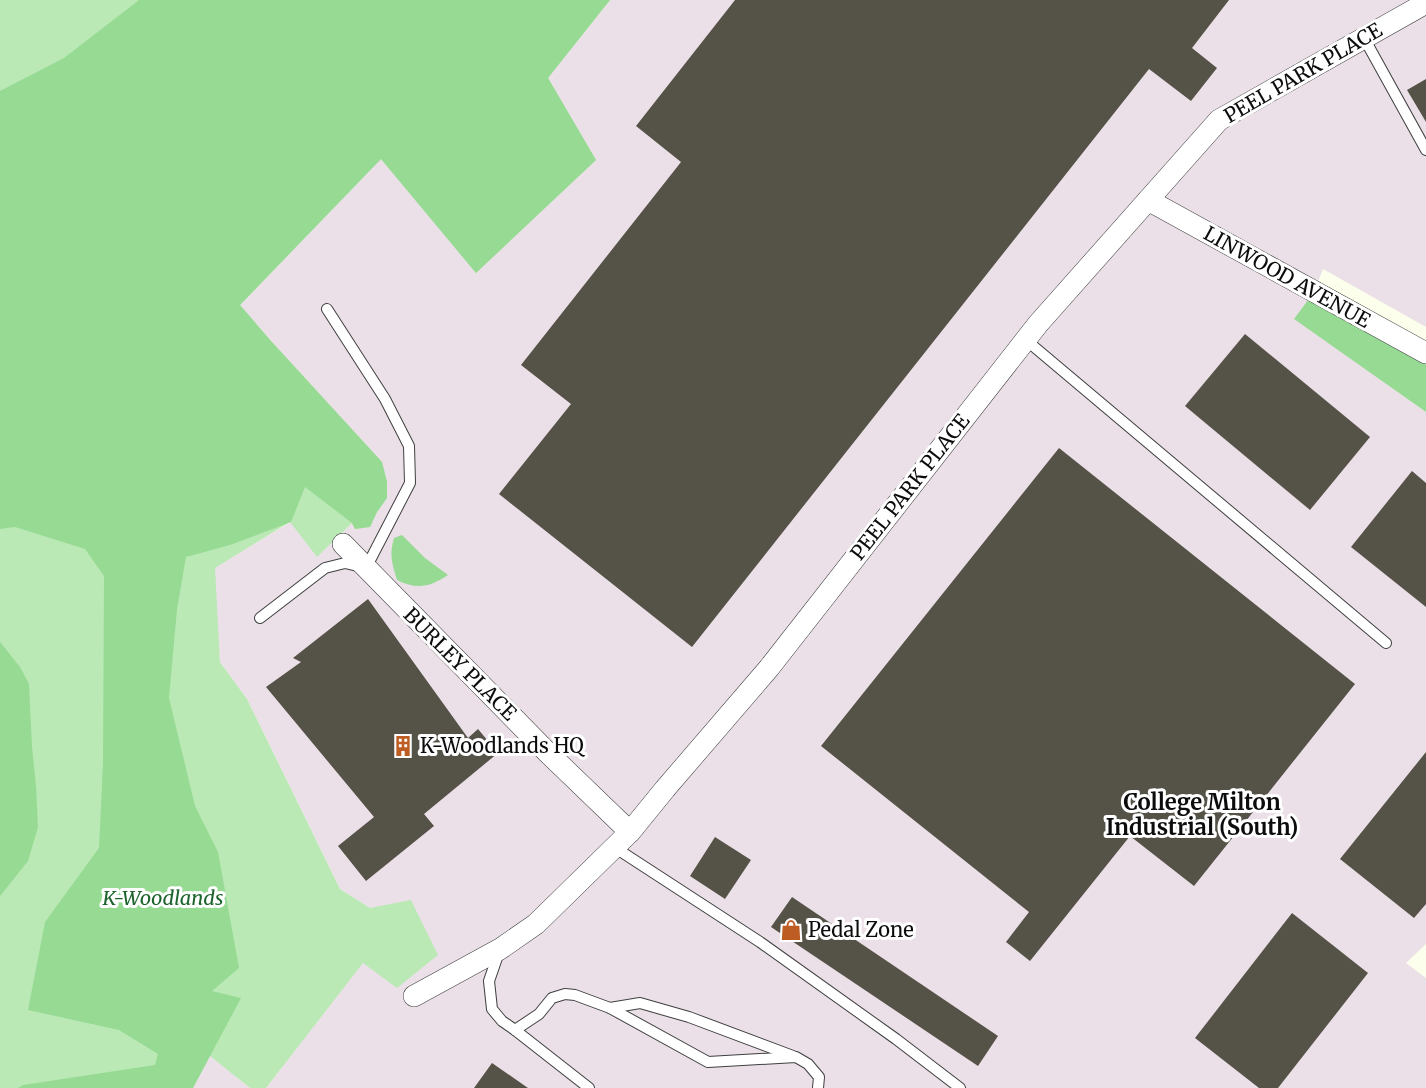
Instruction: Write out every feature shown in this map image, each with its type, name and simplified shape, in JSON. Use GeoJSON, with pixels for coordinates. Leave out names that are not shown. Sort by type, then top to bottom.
{"type":"FeatureCollection","features":[{"type":"Feature","properties":{"kind":"street","name":"PEEL PARK PLACE"},"geometry":{"type":"LineString","coordinates":[[414,996],[500,949],[536,924],[630,832],[769,668],[1026,340],[1219,120],[1426,3]]}},
{"type":"Feature","properties":{"kind":"street","name":"LINWOOD AVENUE"},"geometry":{"type":"LineString","coordinates":[[1148,200],[1426,353]]}},
{"type":"Feature","properties":{"kind":"street","name":"BURLEY PLACE"},"geometry":{"type":"LineString","coordinates":[[344,544],[547,752],[630,832]]}},
{"type":"Feature","properties":{"kind":"lane"},"geometry":{"type":"LineString","coordinates":[[1364,38],[1426,150]]}},
{"type":"Feature","properties":{"kind":"lane"},"geometry":{"type":"LineString","coordinates":[[260,618],[325,568],[345,563],[366,568],[410,483],[409,446],[386,399],[327,309]]}},
{"type":"Feature","properties":{"kind":"lane"},"geometry":{"type":"LineString","coordinates":[[1026,340],[1386,643]]}},
{"type":"Feature","properties":{"kind":"lane"},"geometry":{"type":"LineString","coordinates":[[614,847],[760,942],[896,1039],[960,1088]]}},
{"type":"Feature","properties":{"kind":"lane"},"geometry":{"type":"LineString","coordinates":[[500,949],[489,981],[492,1008],[502,1021],[589,1088]]}},
{"type":"Feature","properties":{"kind":"lane"},"geometry":{"type":"LineString","coordinates":[[515,1030],[539,1014],[552,998],[565,994],[575,995],[610,1008],[708,1062],[796,1057]]}},
{"type":"Feature","properties":{"kind":"lane"},"geometry":{"type":"LineString","coordinates":[[610,1008],[640,1004],[689,1017],[796,1057],[808,1064],[819,1077],[818,1088]]}},
{"type":"Feature","properties":{"kind":"shaded area"},"geometry":{"type":"Polygon","coordinates":[[[610,0],[1426,0],[1426,327],[1323,269],[1314,292],[1295,319],[1426,412],[1426,944],[1406,963],[1426,978],[1426,1088],[266,1088],[363,962],[370,908],[340,889],[247,699],[220,662],[212,569],[291,522],[317,556],[352,523],[370,526],[387,497],[271,341],[240,305],[381,159],[477,273],[548,78],[610,0]]]}},
{"type":"Feature","properties":{"kind":"shaded area"},"geometry":{"type":"Polygon","coordinates":[[[210,1055],[250,1088],[193,1088],[210,1055]]]}},
{"type":"Feature","properties":{"kind":"green space","name":"K-Woodlands"},"geometry":{"type":"Polygon","coordinates":[[[0,0],[610,0],[548,78],[596,160],[476,273],[381,159],[240,305],[382,462],[387,482],[387,498],[370,527],[355,529],[352,523],[317,557],[290,522],[215,568],[220,662],[247,699],[340,889],[370,908],[411,900],[438,955],[397,988],[363,963],[266,1088],[250,1088],[210,1056],[193,1088],[0,1088],[0,0]]]}},
{"type":"Feature","properties":{"kind":"green space","name":"K-Woodlands"},"geometry":{"type":"Polygon","coordinates":[[[139,0],[610,0],[548,78],[596,160],[476,273],[381,159],[240,305],[382,462],[387,482],[387,498],[370,527],[355,529],[352,523],[305,487],[291,522],[230,545],[186,557],[177,609],[169,698],[195,806],[218,852],[239,968],[212,991],[241,998],[193,1088],[18,1088],[23,1085],[155,1065],[158,1054],[119,1030],[28,1010],[45,922],[99,848],[103,763],[104,576],[85,549],[15,527],[0,529],[0,91],[64,58],[139,0]]]}},
{"type":"Feature","properties":{"kind":"green space"},"geometry":{"type":"Polygon","coordinates":[[[1314,292],[1426,353],[1426,412],[1294,319],[1314,292]]]}},
{"type":"Feature","properties":{"kind":"green space"},"geometry":{"type":"Polygon","coordinates":[[[402,535],[425,558],[448,575],[423,586],[397,580],[391,554],[394,538],[402,535]]]}},
{"type":"Feature","properties":{"kind":"green space"},"geometry":{"type":"Polygon","coordinates":[[[0,642],[20,667],[29,684],[38,827],[28,861],[0,896],[0,642]]]}},
{"type":"Feature","properties":{"kind":"building"},"geometry":{"type":"Polygon","coordinates":[[[735,0],[1229,0],[1192,48],[1217,68],[1191,101],[1149,69],[692,647],[499,494],[571,404],[521,365],[681,162],[636,126],[735,0]]]}},
{"type":"Feature","properties":{"kind":"building"},"geometry":{"type":"Polygon","coordinates":[[[1426,79],[1426,122],[1407,90],[1426,79]]]}},
{"type":"Feature","properties":{"kind":"building"},"geometry":{"type":"Polygon","coordinates":[[[1245,334],[1370,437],[1310,510],[1185,406],[1245,334]]]}},
{"type":"Feature","properties":{"kind":"building"},"geometry":{"type":"Polygon","coordinates":[[[1059,448],[1355,684],[1194,886],[1130,836],[1030,961],[1006,942],[1029,912],[821,746],[1059,448]]]}},
{"type":"Feature","properties":{"kind":"building"},"geometry":{"type":"Polygon","coordinates":[[[1412,471],[1426,483],[1426,607],[1351,547],[1412,471]]]}},
{"type":"Feature","properties":{"kind":"building","name":"K-Woodlands HQ"},"geometry":{"type":"Polygon","coordinates":[[[368,599],[468,738],[478,729],[498,753],[424,814],[434,826],[366,881],[338,846],[374,817],[266,687],[301,662],[293,658],[368,599]]]}},
{"type":"Feature","properties":{"kind":"building"},"geometry":{"type":"Polygon","coordinates":[[[1426,752],[1426,904],[1414,918],[1340,859],[1426,752]]]}},
{"type":"Feature","properties":{"kind":"building"},"geometry":{"type":"Polygon","coordinates":[[[715,837],[751,860],[725,899],[690,876],[715,837]]]}},
{"type":"Feature","properties":{"kind":"building"},"geometry":{"type":"Polygon","coordinates":[[[792,897],[998,1036],[978,1066],[771,927],[792,897]]]}},
{"type":"Feature","properties":{"kind":"building"},"geometry":{"type":"Polygon","coordinates":[[[1292,913],[1368,973],[1278,1088],[1259,1088],[1195,1038],[1292,913]]]}},
{"type":"Feature","properties":{"kind":"building"},"geometry":{"type":"Polygon","coordinates":[[[492,1063],[528,1088],[474,1088],[492,1063]]]}},
{"type":"Feature","properties":{"kind":"place","name":"K-Woodlands HQ"},"geometry":{"type":"Point","coordinates":[403,746]}},
{"type":"Feature","properties":{"kind":"place","name":"Pedal Zone"},"geometry":{"type":"Point","coordinates":[791,930]}},
{"type":"Feature","properties":{"kind":"district","name":"College Milton Industrial (South)"},"geometry":{"type":"Point","coordinates":[1202,814]}}]}
